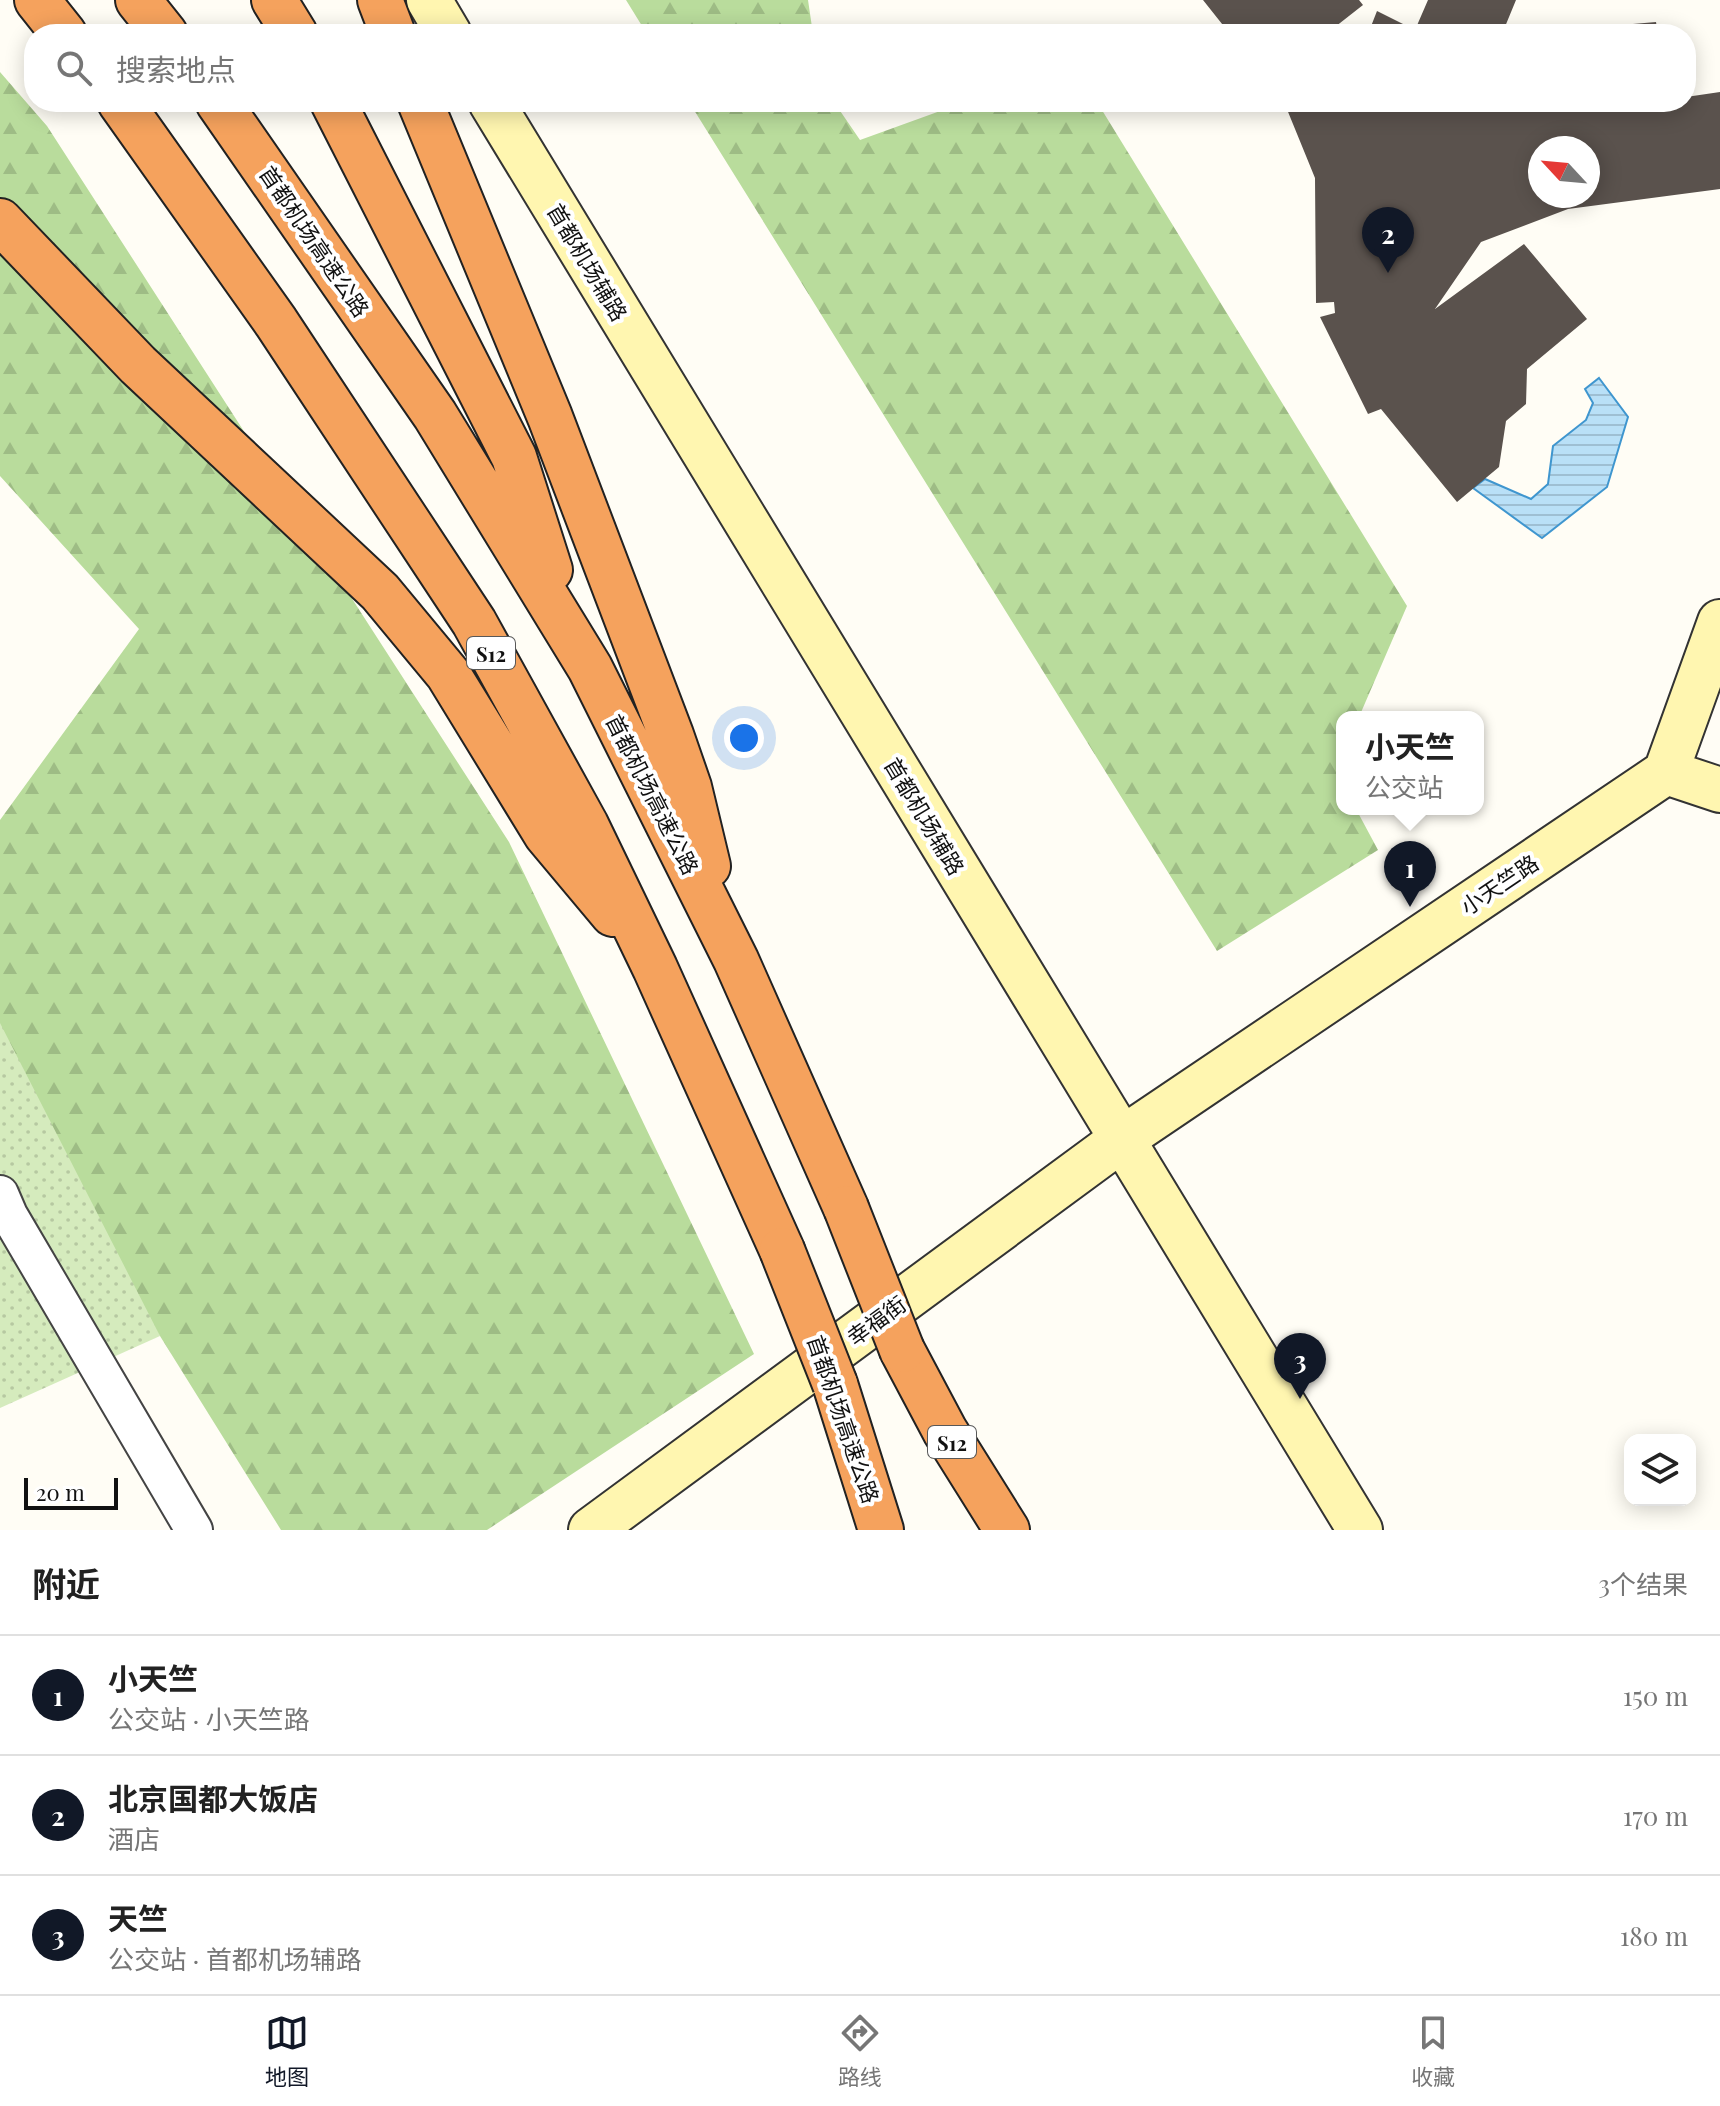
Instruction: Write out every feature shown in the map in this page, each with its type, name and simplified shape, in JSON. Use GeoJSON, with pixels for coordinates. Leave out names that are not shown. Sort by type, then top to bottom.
{"type":"FeatureCollection","features":[{"type":"Feature","properties":{"kind":"highway"},"geometry":{"type":"LineString","coordinates":[[37,0],[56,24]]}},
{"type":"Feature","properties":{"kind":"highway"},"geometry":{"type":"LineString","coordinates":[[138,0],[157,24]]}},
{"type":"Feature","properties":{"kind":"highway"},"geometry":{"type":"LineString","coordinates":[[274,0],[289,24]]}},
{"type":"Feature","properties":{"kind":"highway"},"geometry":{"type":"LineString","coordinates":[[380,0],[389,24]]}},
{"type":"Feature","properties":{"kind":"highway","name":"首都机场高速公路"},"geometry":{"type":"LineString","coordinates":[[127,112],[276,322],[466,609],[586,825],[655,968],[782,1250],[835,1384],[881,1530]]}},
{"type":"Feature","properties":{"kind":"highway","name":"首都机场高速公路"},"geometry":{"type":"LineString","coordinates":[[225,112],[435,415],[590,668],[736,960],[846,1208],[902,1350],[945,1431],[1007,1530]]}},
{"type":"Feature","properties":{"kind":"highway"},"geometry":{"type":"LineString","coordinates":[[338,112],[514,457],[544,555],[590,668]]}},
{"type":"Feature","properties":{"kind":"highway"},"geometry":{"type":"LineString","coordinates":[[424,112],[550,417],[671,735],[736,960]]}},
{"type":"Feature","properties":{"kind":"highway"},"geometry":{"type":"LineString","coordinates":[[0,221],[138,365],[380,592],[408,622],[448,674],[546,834],[655,968]]}},
{"type":"Feature","properties":{"kind":"street"},"geometry":{"type":"LineString","coordinates":[[429,0],[443,24]]}},
{"type":"Feature","properties":{"kind":"street","name":"首都机场辅路"},"geometry":{"type":"LineString","coordinates":[[497,112],[1360,1530]]}},
{"type":"Feature","properties":{"kind":"street"},"geometry":{"type":"LineString","coordinates":[[1720,622],[1666,772],[1720,790]]}},
{"type":"Feature","properties":{"kind":"street","name":"小天竺路"},"geometry":{"type":"LineString","coordinates":[[1122,1139],[1666,772]]}},
{"type":"Feature","properties":{"kind":"street","name":"幸福街"},"geometry":{"type":"LineString","coordinates":[[591,1530],[1122,1139]]}},
{"type":"Feature","properties":{"kind":"street"},"geometry":{"type":"LineString","coordinates":[[0,1194],[9,1215],[194,1530]]}},
{"type":"Feature","properties":{"kind":"green space"},"geometry":{"type":"Polygon","coordinates":[[[626,0],[808,0],[812,24],[641,24],[626,0]]]}},
{"type":"Feature","properties":{"kind":"green space"},"geometry":{"type":"Polygon","coordinates":[[[0,72],[24,100],[24,112],[35,112],[47,126],[509,842],[754,1354],[487,1530],[281,1530],[160,1336],[0,1023],[0,820],[139,629],[0,476],[0,72]]]}},
{"type":"Feature","properties":{"kind":"green space"},"geometry":{"type":"Polygon","coordinates":[[[695,112],[841,112],[860,140],[937,112],[1103,112],[1407,606],[1362,711],[1336,711],[1336,815],[1359,815],[1378,850],[1217,951],[695,112]]]}},
{"type":"Feature","properties":{"kind":"green space"},"geometry":{"type":"Polygon","coordinates":[[[0,1003],[95,1158],[160,1336],[0,1408],[0,1003]]]}},
{"type":"Feature","properties":{"kind":"water"},"geometry":{"type":"Polygon","coordinates":[[[1599,378],[1628,417],[1607,487],[1542,538],[1473,488],[1485,479],[1531,499],[1548,484],[1553,446],[1586,420],[1593,403],[1585,389],[1599,378]]]}},
{"type":"Feature","properties":{"kind":"building"},"geometry":{"type":"Polygon","coordinates":[[[1203,0],[1359,0],[1363,5],[1339,24],[1222,24],[1203,0]]]}},
{"type":"Feature","properties":{"kind":"building"},"geometry":{"type":"Polygon","coordinates":[[[1428,0],[1516,0],[1506,24],[1418,24],[1428,0]]]}},
{"type":"Feature","properties":{"kind":"building"},"geometry":{"type":"Polygon","coordinates":[[[1377,11],[1403,24],[1372,24],[1377,11]]]}},
{"type":"Feature","properties":{"kind":"building"},"geometry":{"type":"Polygon","coordinates":[[[1720,92],[1720,189],[1600,205],[1600,136],[1528,136],[1528,208],[1576,208],[1481,242],[1435,309],[1524,244],[1587,319],[1527,369],[1526,404],[1506,421],[1499,467],[1457,502],[1381,409],[1368,414],[1320,317],[1335,313],[1334,302],[1316,303],[1315,178],[1288,112],[1696,112],[1696,96],[1720,92]]]}},
{"type":"Feature","properties":{"kind":"place","name":"北京国都大饭店"},"geometry":{"type":"Point","coordinates":[1388,273]}},
{"type":"Feature","properties":{"kind":"place","name":"小天竺"},"geometry":{"type":"Point","coordinates":[1410,907]}},
{"type":"Feature","properties":{"kind":"place","name":"天竺"},"geometry":{"type":"Point","coordinates":[1300,1399]}}]}
